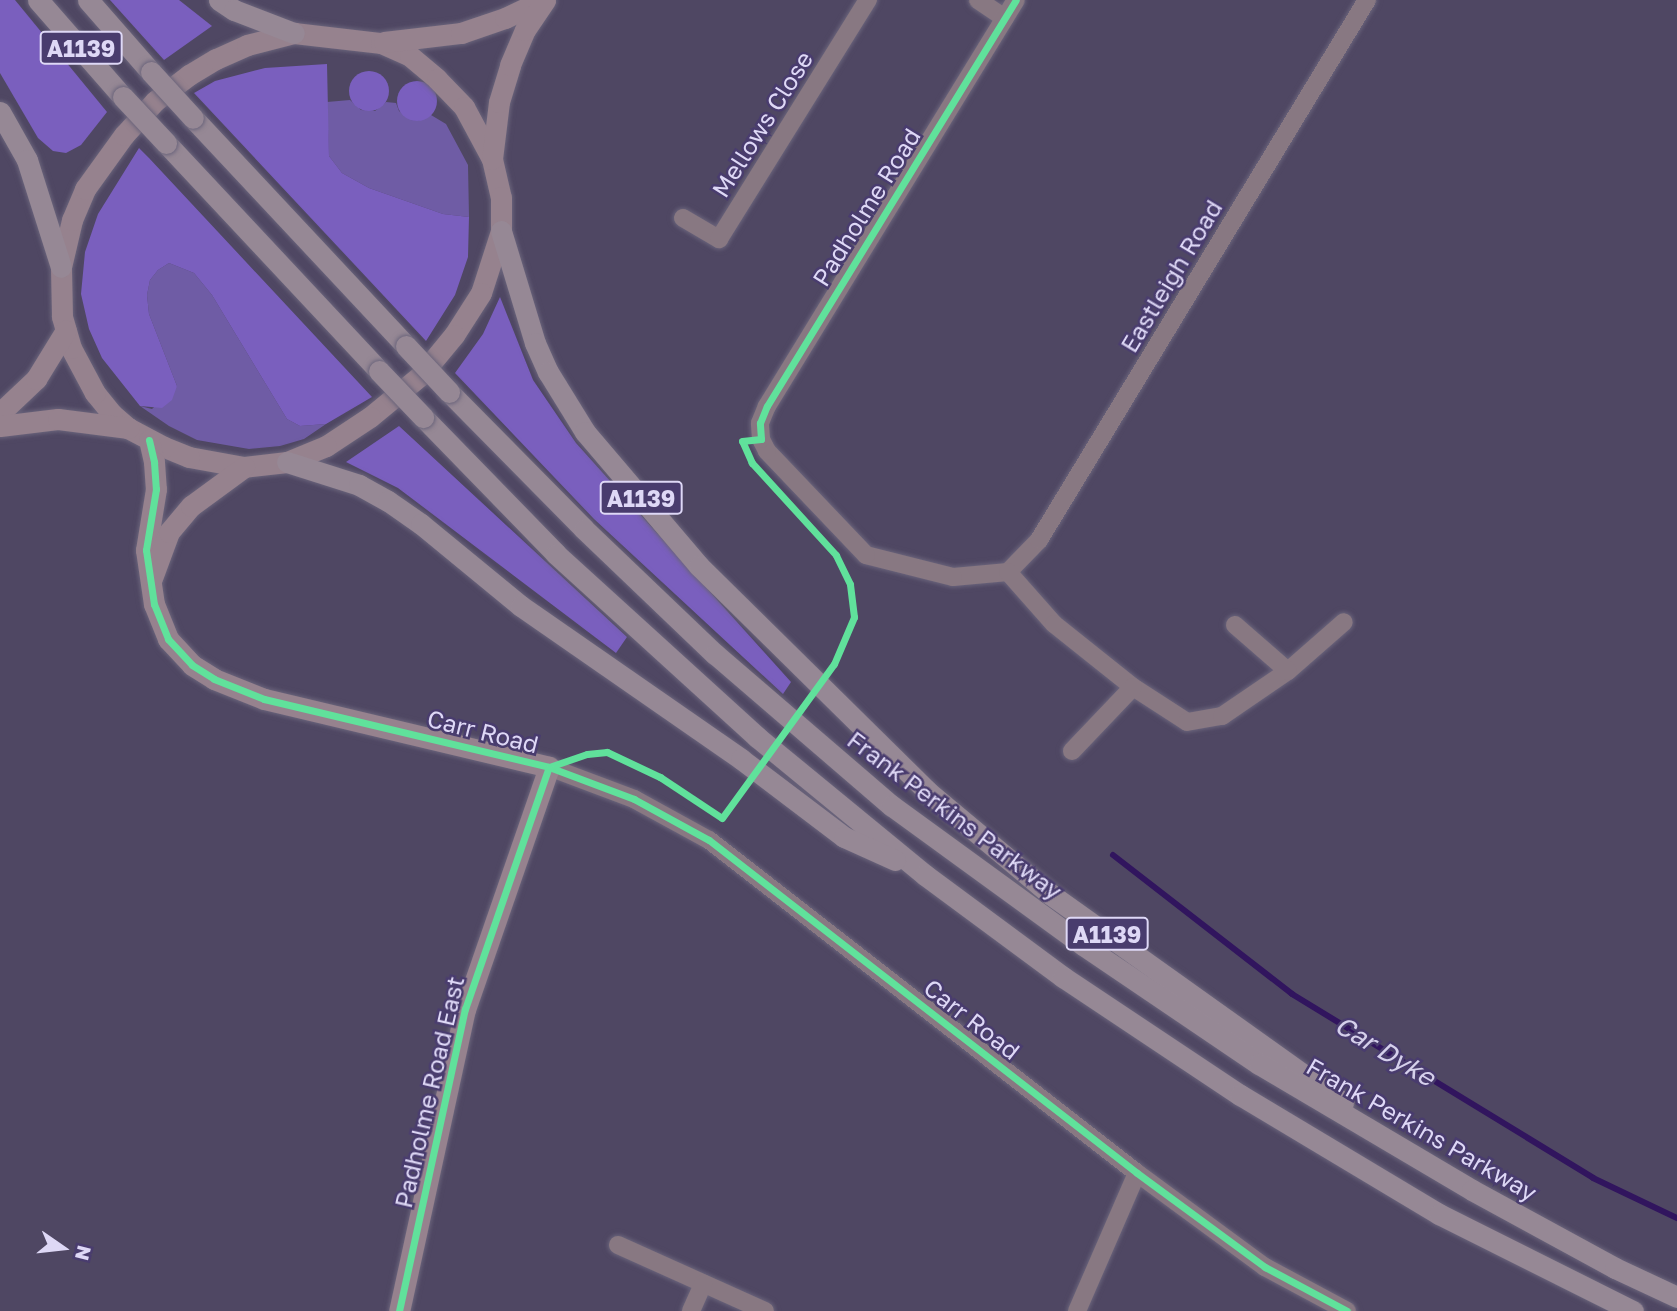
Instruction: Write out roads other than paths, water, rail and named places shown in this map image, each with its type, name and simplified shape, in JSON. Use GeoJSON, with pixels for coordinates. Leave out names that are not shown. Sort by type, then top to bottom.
{"type":"FeatureCollection","features":[{"type":"Feature","properties":{"kind":"highway","name":"A1139"},"geometry":{"type":"LineString","coordinates":[[38,0],[123,97],[379,371],[556,554],[790,765],[925,875],[1063,977],[1240,1095],[1439,1214],[1633,1311]]}},
{"type":"Feature","properties":{"kind":"highway","name":"Frank Perkins Parkway"},"geometry":{"type":"LineString","coordinates":[[88,0],[193,118],[449,392],[594,539],[715,654],[892,806],[1126,975],[1247,1057],[1396,1146],[1615,1268],[1677,1297]]}},
{"type":"Feature","properties":{"kind":"highway"},"geometry":{"type":"LineString","coordinates":[[219,0],[233,10],[294,33]]}},
{"type":"Feature","properties":{"kind":"highway"},"geometry":{"type":"LineString","coordinates":[[0,111],[27,160],[61,267]]}},
{"type":"Feature","properties":{"kind":"highway","name":"A1139"},"geometry":{"type":"LineString","coordinates":[[501,231],[535,343],[548,372],[585,432],[699,566],[837,699],[927,791],[1050,894],[1316,1081],[1396,1146]]}},
{"type":"Feature","properties":{"kind":"highway","name":"A1139"},"geometry":{"type":"LineString","coordinates":[[287,462],[359,485],[388,501],[421,524],[521,606],[741,759],[845,837],[925,875]]}},
{"type":"Feature","properties":{"kind":"street"},"geometry":{"type":"LineString","coordinates":[[382,43],[410,56],[464,107],[492,159],[500,197],[501,231],[481,293],[454,335],[421,375],[347,433],[307,456],[287,462],[244,467],[189,457],[128,428],[94,393],[79,368],[66,330],[60,291],[61,267],[72,220],[85,189],[124,135],[155,101],[189,75],[247,45],[294,33],[382,43],[461,33],[505,18],[544,0]]}},
{"type":"Feature","properties":{"kind":"street"},"geometry":{"type":"LineString","coordinates":[[492,159],[499,102],[509,65],[544,0]]}},
{"type":"Feature","properties":{"kind":"street","name":"Mellows Close"},"geometry":{"type":"LineString","coordinates":[[683,218],[719,239],[868,0]]}},
{"type":"Feature","properties":{"kind":"street"},"geometry":{"type":"LineString","coordinates":[[978,0],[1005,18]]}},
{"type":"Feature","properties":{"kind":"street","name":"Padholme Road"},"geometry":{"type":"LineString","coordinates":[[1008,572],[953,576],[866,555],[766,451],[761,439],[760,424],[767,406],[1016,0]]}},
{"type":"Feature","properties":{"kind":"street","name":"Eastleigh Road"},"geometry":{"type":"LineString","coordinates":[[1008,572],[1039,540],[1367,0]]}},
{"type":"Feature","properties":{"kind":"street"},"geometry":{"type":"LineString","coordinates":[[0,413],[36,379],[66,330]]}},
{"type":"Feature","properties":{"kind":"street"},"geometry":{"type":"LineString","coordinates":[[0,426],[58,419],[128,428]]}},
{"type":"Feature","properties":{"kind":"street","name":"Carr Road"},"geometry":{"type":"LineString","coordinates":[[149,440],[155,461],[156,489],[146,550],[154,604],[168,639],[192,665],[215,679],[285,705],[549,767],[634,800],[709,840],[1137,1172],[1265,1267],[1347,1311]]}},
{"type":"Feature","properties":{"kind":"street"},"geometry":{"type":"LineString","coordinates":[[151,580],[169,532],[191,506],[244,467]]}},
{"type":"Feature","properties":{"kind":"street"},"geometry":{"type":"LineString","coordinates":[[1008,572],[1054,624],[1133,687],[1187,722],[1222,716],[1288,671],[1343,622]]}},
{"type":"Feature","properties":{"kind":"street"},"geometry":{"type":"LineString","coordinates":[[1235,625],[1288,671]]}},
{"type":"Feature","properties":{"kind":"street"},"geometry":{"type":"LineString","coordinates":[[1072,751],[1133,687]]}},
{"type":"Feature","properties":{"kind":"street","name":"Padholme Road East"},"geometry":{"type":"LineString","coordinates":[[399,1311],[465,1009],[549,767]]}},
{"type":"Feature","properties":{"kind":"street"},"geometry":{"type":"LineString","coordinates":[[1077,1311],[1137,1172]]}},
{"type":"Feature","properties":{"kind":"street"},"geometry":{"type":"LineString","coordinates":[[618,1245],[765,1311]]}},
{"type":"Feature","properties":{"kind":"street"},"geometry":{"type":"LineString","coordinates":[[691,1311],[703,1284]]}},
{"type":"Feature","properties":{"kind":"waterway","name":"Car Dyke"},"geometry":{"type":"LineString","coordinates":[[1113,855],[1292,994],[1593,1178],[1677,1218]]}}]}
